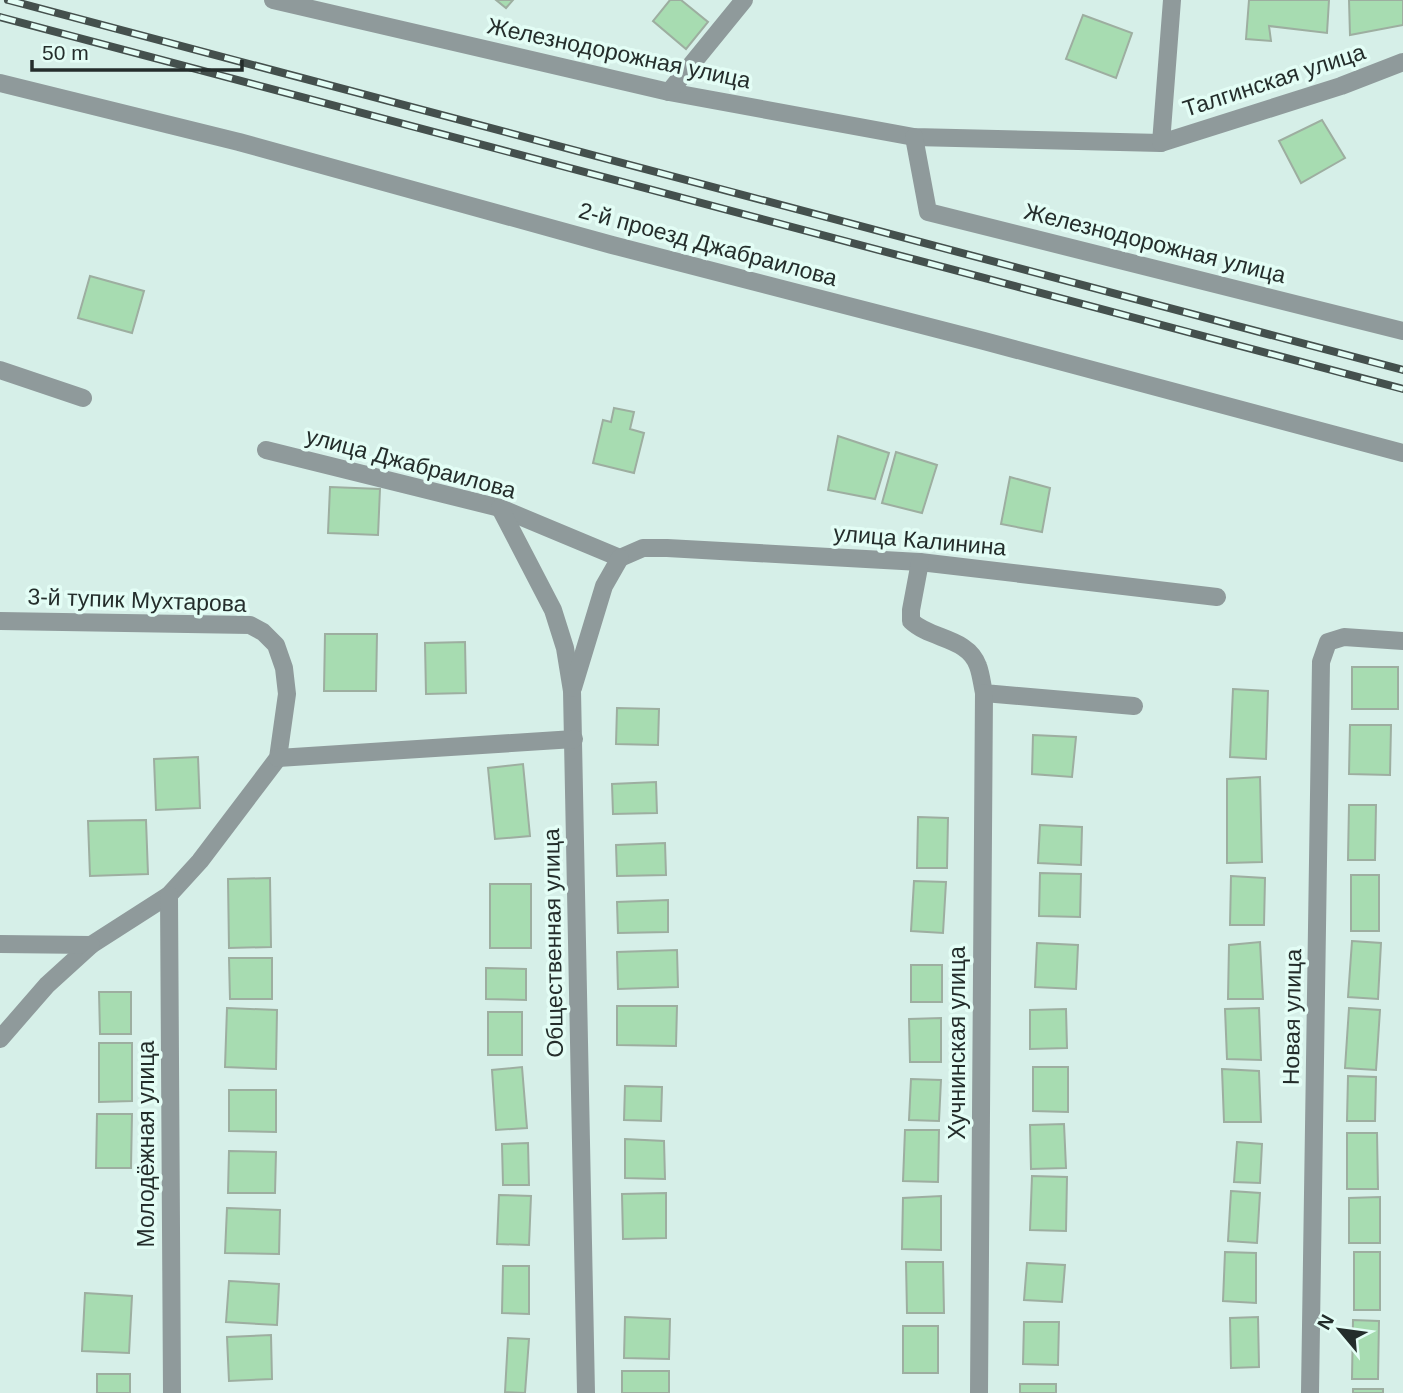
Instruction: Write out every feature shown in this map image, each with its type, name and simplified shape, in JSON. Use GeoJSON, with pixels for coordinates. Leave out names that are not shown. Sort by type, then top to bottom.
{"type":"FeatureCollection","features":[{"type":"Feature","properties":{"kind":"street","name":"Железнодорожная улица"},"geometry":{"type":"LineString","coordinates":[[273,0],[669,92],[914,137],[1161,143]]}},
{"type":"Feature","properties":{"kind":"street"},"geometry":{"type":"LineString","coordinates":[[669,92],[744,0]]}},
{"type":"Feature","properties":{"kind":"street"},"geometry":{"type":"LineString","coordinates":[[1161,143],[1172,0]]}},
{"type":"Feature","properties":{"kind":"street","name":"Талгинская улица"},"geometry":{"type":"LineString","coordinates":[[1161,143],[1341,86],[1403,62]]}},
{"type":"Feature","properties":{"kind":"street","name":"2-й проезд Джабраилова"},"geometry":{"type":"LineString","coordinates":[[0,83],[239,142],[612,246],[984,341],[1403,453]]}},
{"type":"Feature","properties":{"kind":"street","name":"Железнодорожная улица"},"geometry":{"type":"LineString","coordinates":[[914,137],[928,212],[1403,331]]}},
{"type":"Feature","properties":{"kind":"street"},"geometry":{"type":"LineString","coordinates":[[0,370],[83,398]]}},
{"type":"Feature","properties":{"kind":"street","name":"улица Джабраилова"},"geometry":{"type":"LineString","coordinates":[[266,450],[500,508],[620,558]]}},
{"type":"Feature","properties":{"kind":"street","name":"Общественная улица"},"geometry":{"type":"LineString","coordinates":[[500,508],[540,580],[553,610],[565,648],[572,691],[586,1393]]}},
{"type":"Feature","properties":{"kind":"street","name":"улица Калинина"},"geometry":{"type":"LineString","coordinates":[[620,558],[643,548],[667,548],[920,562],[1217,597]]}},
{"type":"Feature","properties":{"kind":"street"},"geometry":{"type":"LineString","coordinates":[[572,691],[604,586],[620,558]]}},
{"type":"Feature","properties":{"kind":"street","name":"Хучнинская улица"},"geometry":{"type":"LineString","coordinates":[[920,562],[911,621],[921,631],[955,642],[970,651],[978,665],[984,693],[979,1393]]}},
{"type":"Feature","properties":{"kind":"street","name":"3-й тупик Мухтарова"},"geometry":{"type":"LineString","coordinates":[[0,621],[250,625],[263,632],[276,645],[284,668],[287,694],[278,758]]}},
{"type":"Feature","properties":{"kind":"street","name":"Новая улица"},"geometry":{"type":"LineString","coordinates":[[1310,1393],[1321,662],[1328,642],[1344,637],[1403,641]]}},
{"type":"Feature","properties":{"kind":"street"},"geometry":{"type":"LineString","coordinates":[[984,693],[1134,706]]}},
{"type":"Feature","properties":{"kind":"street"},"geometry":{"type":"LineString","coordinates":[[0,1039],[47,985],[91,945],[169,895],[200,861],[278,758],[573,739]]}},
{"type":"Feature","properties":{"kind":"street","name":"Молодёжная улица"},"geometry":{"type":"LineString","coordinates":[[169,895],[172,1393]]}},
{"type":"Feature","properties":{"kind":"street"},"geometry":{"type":"LineString","coordinates":[[0,944],[91,945]]}},
{"type":"Feature","properties":{"kind":"building"},"geometry":{"type":"Polygon","coordinates":[[[496,0],[513,0],[506,8],[496,0]]]}},
{"type":"Feature","properties":{"kind":"building"},"geometry":{"type":"Polygon","coordinates":[[[670,0],[681,0],[708,22],[686,49],[653,21],[670,0]]]}},
{"type":"Feature","properties":{"kind":"building"},"geometry":{"type":"Polygon","coordinates":[[[1249,0],[1329,0],[1327,33],[1269,26],[1271,41],[1246,39],[1249,0]]]}},
{"type":"Feature","properties":{"kind":"building"},"geometry":{"type":"Polygon","coordinates":[[[1349,0],[1403,0],[1403,25],[1350,35],[1349,0]]]}},
{"type":"Feature","properties":{"kind":"building"},"geometry":{"type":"Polygon","coordinates":[[[1083,15],[1132,33],[1116,78],[1066,59],[1083,15]]]}},
{"type":"Feature","properties":{"kind":"building"},"geometry":{"type":"Polygon","coordinates":[[[1322,120],[1345,158],[1301,183],[1279,141],[1322,120]]]}},
{"type":"Feature","properties":{"kind":"building"},"geometry":{"type":"Polygon","coordinates":[[[90,276],[144,291],[132,333],[78,318],[90,276]]]}},
{"type":"Feature","properties":{"kind":"building"},"geometry":{"type":"Polygon","coordinates":[[[614,408],[634,412],[630,429],[644,433],[634,473],[593,463],[603,420],[611,422],[614,408]]]}},
{"type":"Feature","properties":{"kind":"building"},"geometry":{"type":"Polygon","coordinates":[[[838,436],[889,453],[875,499],[828,490],[838,436]]]}},
{"type":"Feature","properties":{"kind":"building"},"geometry":{"type":"Polygon","coordinates":[[[896,452],[937,465],[922,513],[882,503],[896,452]]]}},
{"type":"Feature","properties":{"kind":"building"},"geometry":{"type":"Polygon","coordinates":[[[1010,477],[1050,488],[1042,532],[1001,524],[1010,477]]]}},
{"type":"Feature","properties":{"kind":"building"},"geometry":{"type":"Polygon","coordinates":[[[330,487],[380,489],[378,535],[328,533],[330,487]]]}},
{"type":"Feature","properties":{"kind":"building"},"geometry":{"type":"Polygon","coordinates":[[[325,634],[377,634],[376,691],[324,691],[325,634]]]}},
{"type":"Feature","properties":{"kind":"building"},"geometry":{"type":"Polygon","coordinates":[[[465,642],[466,693],[426,694],[425,643],[465,642]]]}},
{"type":"Feature","properties":{"kind":"building"},"geometry":{"type":"Polygon","coordinates":[[[1352,667],[1398,667],[1398,709],[1352,709],[1352,667]]]}},
{"type":"Feature","properties":{"kind":"building"},"geometry":{"type":"Polygon","coordinates":[[[1233,689],[1268,691],[1266,759],[1230,757],[1233,689]]]}},
{"type":"Feature","properties":{"kind":"building"},"geometry":{"type":"Polygon","coordinates":[[[617,708],[659,709],[658,745],[616,744],[617,708]]]}},
{"type":"Feature","properties":{"kind":"building"},"geometry":{"type":"Polygon","coordinates":[[[1350,725],[1391,725],[1390,775],[1349,774],[1350,725]]]}},
{"type":"Feature","properties":{"kind":"building"},"geometry":{"type":"Polygon","coordinates":[[[1033,735],[1076,737],[1072,777],[1032,774],[1033,735]]]}},
{"type":"Feature","properties":{"kind":"building"},"geometry":{"type":"Polygon","coordinates":[[[198,757],[200,808],[156,810],[154,759],[198,757]]]}},
{"type":"Feature","properties":{"kind":"building"},"geometry":{"type":"Polygon","coordinates":[[[523,764],[530,836],[495,839],[488,768],[523,764]]]}},
{"type":"Feature","properties":{"kind":"building"},"geometry":{"type":"Polygon","coordinates":[[[1260,777],[1262,862],[1227,863],[1227,779],[1260,777]]]}},
{"type":"Feature","properties":{"kind":"building"},"geometry":{"type":"Polygon","coordinates":[[[656,782],[657,813],[613,814],[612,784],[656,782]]]}},
{"type":"Feature","properties":{"kind":"building"},"geometry":{"type":"Polygon","coordinates":[[[1349,805],[1376,805],[1375,860],[1348,860],[1349,805]]]}},
{"type":"Feature","properties":{"kind":"building"},"geometry":{"type":"Polygon","coordinates":[[[918,817],[948,818],[947,868],[917,868],[918,817]]]}},
{"type":"Feature","properties":{"kind":"building"},"geometry":{"type":"Polygon","coordinates":[[[146,820],[148,874],[90,876],[88,821],[146,820]]]}},
{"type":"Feature","properties":{"kind":"building"},"geometry":{"type":"Polygon","coordinates":[[[1040,825],[1082,827],[1081,865],[1038,863],[1040,825]]]}},
{"type":"Feature","properties":{"kind":"building"},"geometry":{"type":"Polygon","coordinates":[[[665,843],[666,875],[617,876],[616,845],[665,843]]]}},
{"type":"Feature","properties":{"kind":"building"},"geometry":{"type":"Polygon","coordinates":[[[1040,873],[1081,874],[1080,917],[1039,916],[1040,873]]]}},
{"type":"Feature","properties":{"kind":"building"},"geometry":{"type":"Polygon","coordinates":[[[1351,875],[1379,875],[1379,931],[1351,931],[1351,875]]]}},
{"type":"Feature","properties":{"kind":"building"},"geometry":{"type":"Polygon","coordinates":[[[1231,876],[1265,878],[1264,925],[1230,925],[1231,876]]]}},
{"type":"Feature","properties":{"kind":"building"},"geometry":{"type":"Polygon","coordinates":[[[270,878],[271,947],[229,948],[228,879],[270,878]]]}},
{"type":"Feature","properties":{"kind":"building"},"geometry":{"type":"Polygon","coordinates":[[[914,881],[946,882],[943,933],[911,931],[914,881]]]}},
{"type":"Feature","properties":{"kind":"building"},"geometry":{"type":"Polygon","coordinates":[[[490,884],[531,884],[531,948],[490,948],[490,884]]]}},
{"type":"Feature","properties":{"kind":"building"},"geometry":{"type":"Polygon","coordinates":[[[668,900],[668,932],[618,933],[617,902],[668,900]]]}},
{"type":"Feature","properties":{"kind":"building"},"geometry":{"type":"Polygon","coordinates":[[[1352,941],[1381,943],[1378,999],[1348,997],[1352,941]]]}},
{"type":"Feature","properties":{"kind":"building"},"geometry":{"type":"Polygon","coordinates":[[[1260,942],[1263,999],[1228,999],[1229,945],[1260,942]]]}},
{"type":"Feature","properties":{"kind":"building"},"geometry":{"type":"Polygon","coordinates":[[[1037,943],[1078,945],[1076,989],[1035,987],[1037,943]]]}},
{"type":"Feature","properties":{"kind":"building"},"geometry":{"type":"Polygon","coordinates":[[[677,950],[678,987],[618,989],[617,952],[677,950]]]}},
{"type":"Feature","properties":{"kind":"building"},"geometry":{"type":"Polygon","coordinates":[[[229,958],[272,958],[272,999],[230,999],[229,958]]]}},
{"type":"Feature","properties":{"kind":"building"},"geometry":{"type":"Polygon","coordinates":[[[911,965],[942,965],[942,1002],[911,1002],[911,965]]]}},
{"type":"Feature","properties":{"kind":"building"},"geometry":{"type":"Polygon","coordinates":[[[486,968],[526,969],[526,1000],[486,999],[486,968]]]}},
{"type":"Feature","properties":{"kind":"building"},"geometry":{"type":"Polygon","coordinates":[[[99,992],[131,992],[131,1034],[100,1034],[99,992]]]}},
{"type":"Feature","properties":{"kind":"building"},"geometry":{"type":"Polygon","coordinates":[[[617,1006],[677,1006],[676,1046],[617,1045],[617,1006]]]}},
{"type":"Feature","properties":{"kind":"building"},"geometry":{"type":"Polygon","coordinates":[[[227,1008],[277,1010],[276,1069],[225,1067],[227,1008]]]}},
{"type":"Feature","properties":{"kind":"building"},"geometry":{"type":"Polygon","coordinates":[[[1259,1008],[1261,1060],[1227,1059],[1225,1009],[1259,1008]]]}},
{"type":"Feature","properties":{"kind":"building"},"geometry":{"type":"Polygon","coordinates":[[[1349,1008],[1380,1010],[1376,1070],[1345,1068],[1349,1008]]]}},
{"type":"Feature","properties":{"kind":"building"},"geometry":{"type":"Polygon","coordinates":[[[1066,1009],[1067,1048],[1030,1049],[1030,1010],[1066,1009]]]}},
{"type":"Feature","properties":{"kind":"building"},"geometry":{"type":"Polygon","coordinates":[[[488,1012],[522,1012],[522,1055],[488,1055],[488,1012]]]}},
{"type":"Feature","properties":{"kind":"building"},"geometry":{"type":"Polygon","coordinates":[[[941,1018],[941,1062],[910,1062],[909,1019],[941,1018]]]}},
{"type":"Feature","properties":{"kind":"building"},"geometry":{"type":"Polygon","coordinates":[[[99,1043],[132,1043],[132,1101],[99,1102],[99,1043]]]}},
{"type":"Feature","properties":{"kind":"building"},"geometry":{"type":"Polygon","coordinates":[[[522,1067],[527,1128],[496,1130],[492,1070],[522,1067]]]}},
{"type":"Feature","properties":{"kind":"building"},"geometry":{"type":"Polygon","coordinates":[[[1033,1067],[1068,1067],[1068,1112],[1033,1111],[1033,1067]]]}},
{"type":"Feature","properties":{"kind":"building"},"geometry":{"type":"Polygon","coordinates":[[[1222,1069],[1259,1071],[1261,1122],[1224,1122],[1222,1069]]]}},
{"type":"Feature","properties":{"kind":"building"},"geometry":{"type":"Polygon","coordinates":[[[1348,1076],[1376,1077],[1375,1121],[1347,1121],[1348,1076]]]}},
{"type":"Feature","properties":{"kind":"building"},"geometry":{"type":"Polygon","coordinates":[[[911,1079],[941,1080],[939,1121],[909,1120],[911,1079]]]}},
{"type":"Feature","properties":{"kind":"building"},"geometry":{"type":"Polygon","coordinates":[[[625,1086],[662,1087],[661,1121],[624,1120],[625,1086]]]}},
{"type":"Feature","properties":{"kind":"building"},"geometry":{"type":"Polygon","coordinates":[[[229,1090],[276,1090],[276,1132],[229,1131],[229,1090]]]}},
{"type":"Feature","properties":{"kind":"building"},"geometry":{"type":"Polygon","coordinates":[[[97,1114],[132,1114],[131,1168],[96,1168],[97,1114]]]}},
{"type":"Feature","properties":{"kind":"building"},"geometry":{"type":"Polygon","coordinates":[[[1064,1124],[1066,1168],[1031,1169],[1030,1125],[1064,1124]]]}},
{"type":"Feature","properties":{"kind":"building"},"geometry":{"type":"Polygon","coordinates":[[[905,1130],[939,1130],[938,1182],[903,1181],[905,1130]]]}},
{"type":"Feature","properties":{"kind":"building"},"geometry":{"type":"Polygon","coordinates":[[[1347,1133],[1377,1133],[1378,1189],[1347,1189],[1347,1133]]]}},
{"type":"Feature","properties":{"kind":"building"},"geometry":{"type":"Polygon","coordinates":[[[625,1139],[664,1141],[665,1179],[625,1178],[625,1139]]]}},
{"type":"Feature","properties":{"kind":"building"},"geometry":{"type":"Polygon","coordinates":[[[1237,1142],[1262,1144],[1260,1183],[1234,1182],[1237,1142]]]}},
{"type":"Feature","properties":{"kind":"building"},"geometry":{"type":"Polygon","coordinates":[[[528,1143],[529,1185],[503,1185],[502,1144],[528,1143]]]}},
{"type":"Feature","properties":{"kind":"building"},"geometry":{"type":"Polygon","coordinates":[[[229,1151],[276,1152],[275,1193],[228,1193],[229,1151]]]}},
{"type":"Feature","properties":{"kind":"building"},"geometry":{"type":"Polygon","coordinates":[[[1032,1176],[1067,1177],[1066,1231],[1030,1230],[1032,1176]]]}},
{"type":"Feature","properties":{"kind":"building"},"geometry":{"type":"Polygon","coordinates":[[[1231,1191],[1260,1193],[1257,1243],[1228,1241],[1231,1191]]]}},
{"type":"Feature","properties":{"kind":"building"},"geometry":{"type":"Polygon","coordinates":[[[666,1193],[666,1238],[623,1239],[622,1194],[666,1193]]]}},
{"type":"Feature","properties":{"kind":"building"},"geometry":{"type":"Polygon","coordinates":[[[499,1195],[531,1196],[529,1245],[497,1244],[499,1195]]]}},
{"type":"Feature","properties":{"kind":"building"},"geometry":{"type":"Polygon","coordinates":[[[941,1196],[941,1250],[902,1249],[903,1198],[941,1196]]]}},
{"type":"Feature","properties":{"kind":"building"},"geometry":{"type":"Polygon","coordinates":[[[1380,1197],[1380,1243],[1349,1243],[1349,1198],[1380,1197]]]}},
{"type":"Feature","properties":{"kind":"building"},"geometry":{"type":"Polygon","coordinates":[[[227,1208],[280,1210],[279,1254],[225,1253],[227,1208]]]}},
{"type":"Feature","properties":{"kind":"building"},"geometry":{"type":"Polygon","coordinates":[[[1225,1252],[1256,1253],[1256,1303],[1223,1301],[1225,1252]]]}},
{"type":"Feature","properties":{"kind":"building"},"geometry":{"type":"Polygon","coordinates":[[[1354,1252],[1380,1252],[1380,1310],[1354,1310],[1354,1252]]]}},
{"type":"Feature","properties":{"kind":"building"},"geometry":{"type":"Polygon","coordinates":[[[906,1262],[943,1262],[944,1313],[907,1313],[906,1262]]]}},
{"type":"Feature","properties":{"kind":"building"},"geometry":{"type":"Polygon","coordinates":[[[1027,1263],[1065,1265],[1062,1302],[1024,1300],[1027,1263]]]}},
{"type":"Feature","properties":{"kind":"building"},"geometry":{"type":"Polygon","coordinates":[[[503,1266],[529,1266],[529,1314],[502,1313],[503,1266]]]}},
{"type":"Feature","properties":{"kind":"building"},"geometry":{"type":"Polygon","coordinates":[[[229,1281],[279,1284],[277,1325],[226,1322],[229,1281]]]}},
{"type":"Feature","properties":{"kind":"building"},"geometry":{"type":"Polygon","coordinates":[[[85,1293],[132,1296],[129,1353],[82,1351],[85,1293]]]}},
{"type":"Feature","properties":{"kind":"building"},"geometry":{"type":"Polygon","coordinates":[[[625,1317],[670,1319],[669,1359],[624,1358],[625,1317]]]}},
{"type":"Feature","properties":{"kind":"building"},"geometry":{"type":"Polygon","coordinates":[[[1258,1317],[1259,1367],[1231,1368],[1230,1318],[1258,1317]]]}},
{"type":"Feature","properties":{"kind":"building"},"geometry":{"type":"Polygon","coordinates":[[[1353,1320],[1379,1321],[1378,1379],[1352,1379],[1353,1320]]]}},
{"type":"Feature","properties":{"kind":"building"},"geometry":{"type":"Polygon","coordinates":[[[1024,1322],[1059,1322],[1058,1365],[1023,1364],[1024,1322]]]}},
{"type":"Feature","properties":{"kind":"building"},"geometry":{"type":"Polygon","coordinates":[[[903,1326],[938,1326],[938,1373],[903,1373],[903,1326]]]}},
{"type":"Feature","properties":{"kind":"building"},"geometry":{"type":"Polygon","coordinates":[[[271,1335],[272,1379],[229,1381],[227,1337],[271,1335]]]}},
{"type":"Feature","properties":{"kind":"building"},"geometry":{"type":"Polygon","coordinates":[[[508,1338],[529,1339],[525,1393],[505,1392],[508,1338]]]}},
{"type":"Feature","properties":{"kind":"building"},"geometry":{"type":"Polygon","coordinates":[[[622,1371],[669,1371],[669,1393],[622,1393],[622,1371]]]}},
{"type":"Feature","properties":{"kind":"building"},"geometry":{"type":"Polygon","coordinates":[[[97,1374],[130,1374],[130,1393],[97,1393],[97,1374]]]}},
{"type":"Feature","properties":{"kind":"building"},"geometry":{"type":"Polygon","coordinates":[[[1020,1384],[1056,1384],[1056,1393],[1020,1393],[1020,1384]]]}},
{"type":"Feature","properties":{"kind":"building"},"geometry":{"type":"Polygon","coordinates":[[[1353,1389],[1383,1389],[1383,1393],[1353,1393],[1353,1389]]]}},
{"type":"Feature","properties":{"kind":"railway"},"geometry":{"type":"LineString","coordinates":[[8,0],[1403,370]]}},
{"type":"Feature","properties":{"kind":"railway"},"geometry":{"type":"LineString","coordinates":[[0,17],[1403,389]]}}]}
